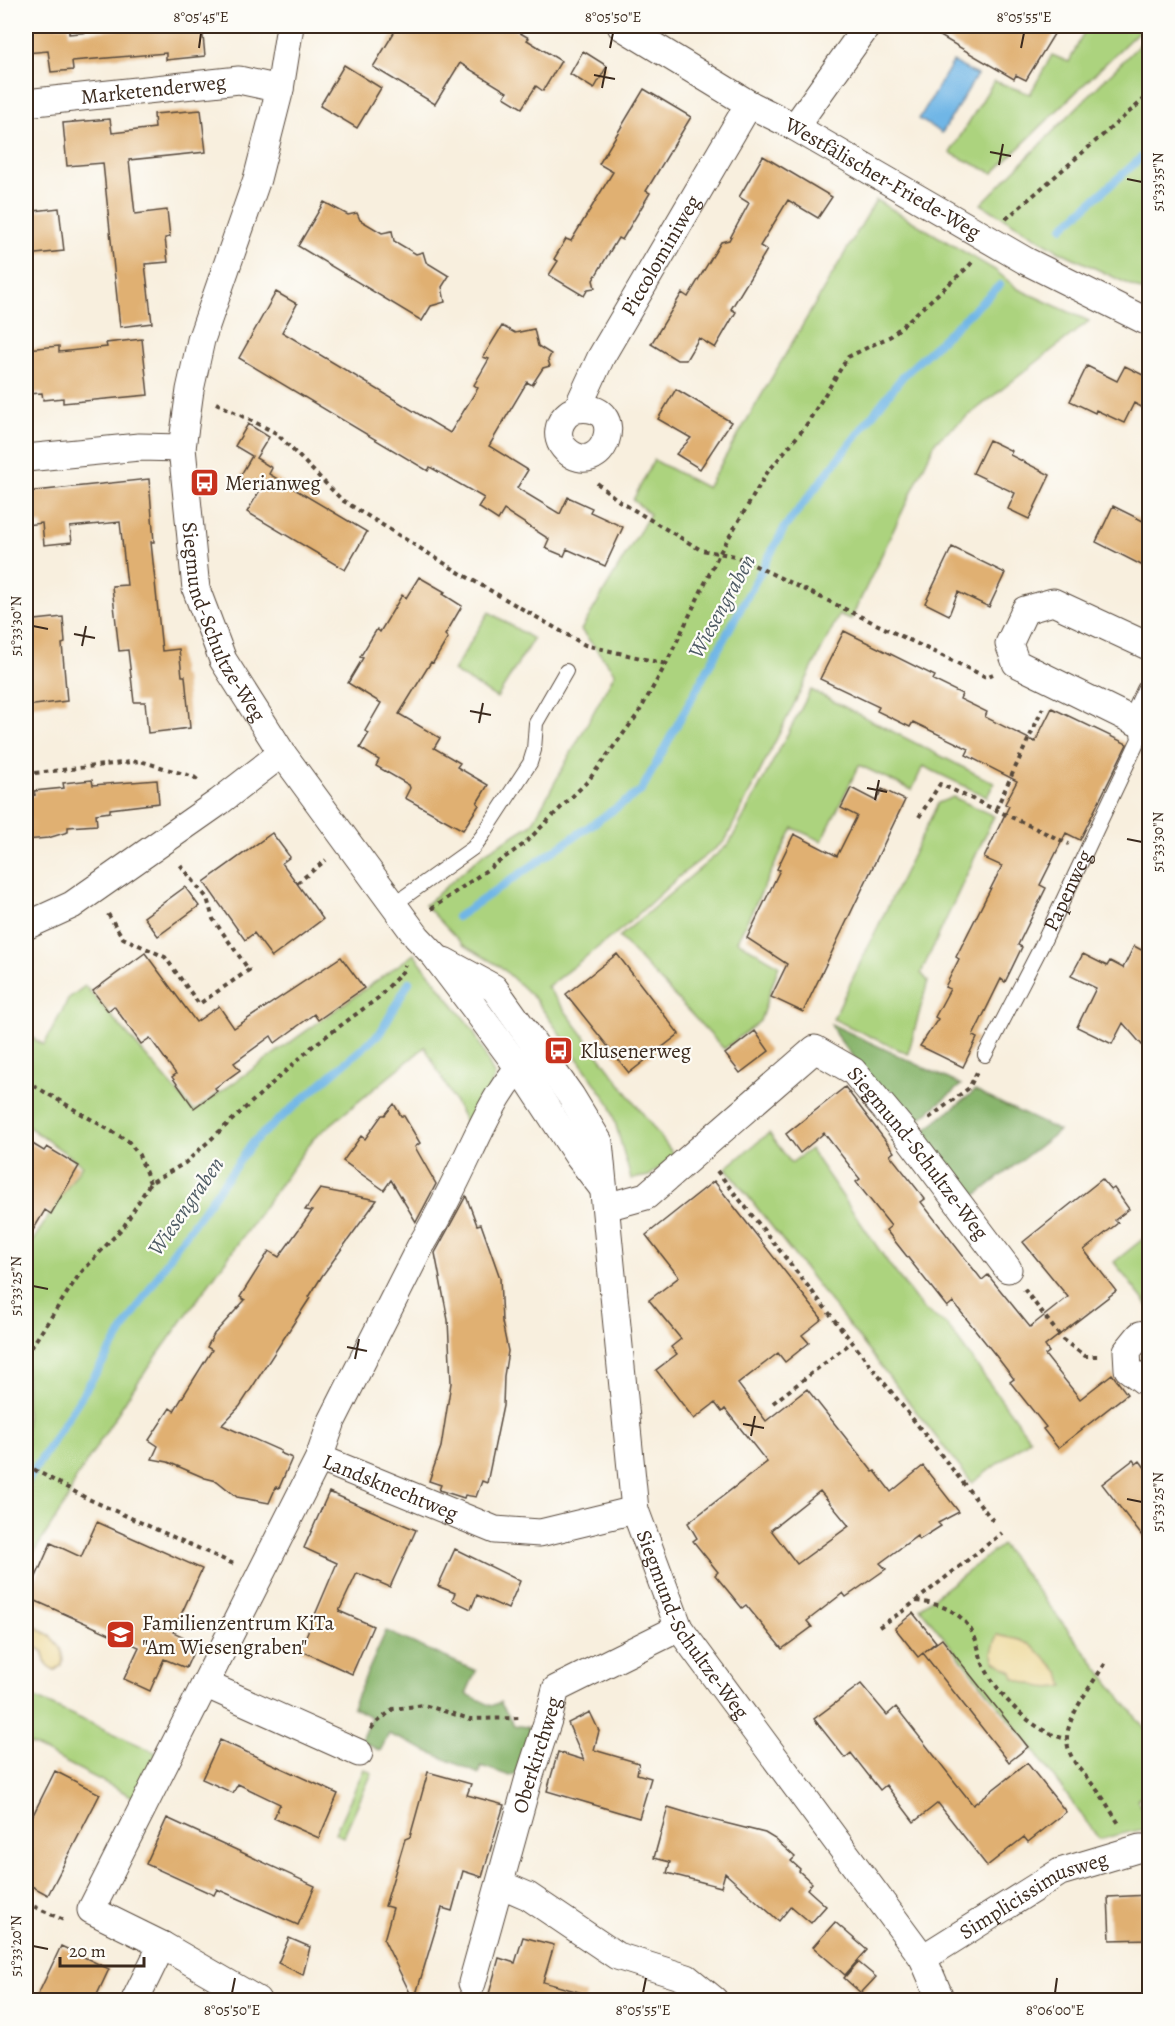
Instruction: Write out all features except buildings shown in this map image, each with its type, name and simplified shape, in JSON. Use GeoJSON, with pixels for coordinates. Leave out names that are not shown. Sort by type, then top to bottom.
{"type":"FeatureCollection","features":[{"type":"Feature","properties":{"kind":"street","name":"Siegmund-Schultze-Weg"},"geometry":{"type":"LineString","coordinates":[[290,26],[280,89],[257,178],[201,340],[190,390],[182,448],[196,589],[223,660],[282,753],[417,937],[435,956],[494,988],[528,1059],[571,1096],[598,1142],[634,1510],[679,1628],[923,1958],[942,2001]]}},
{"type":"Feature","properties":{"kind":"street","name":"Westfälischer-Friede-Weg"},"geometry":{"type":"LineString","coordinates":[[621,26],[749,104],[795,127],[1026,261],[1149,323]]}},
{"type":"Feature","properties":{"kind":"street"},"geometry":{"type":"LineString","coordinates":[[795,127],[867,26]]}},
{"type":"Feature","properties":{"kind":"street","name":"Marketenderweg"},"geometry":{"type":"LineString","coordinates":[[26,103],[239,80],[280,89]]}},
{"type":"Feature","properties":{"kind":"street","name":"Piccolominiweg"},"geometry":{"type":"LineString","coordinates":[[576,457],[565,449],[559,439],[558,432],[562,420],[567,414],[577,409],[601,357],[749,104]]}},
{"type":"Feature","properties":{"kind":"street"},"geometry":{"type":"LineString","coordinates":[[576,457],[585,458],[598,453],[605,445],[608,435],[608,426],[601,415],[590,408],[577,409]]}},
{"type":"Feature","properties":{"kind":"street"},"geometry":{"type":"LineString","coordinates":[[26,458],[139,447],[182,448]]}},
{"type":"Feature","properties":{"kind":"street"},"geometry":{"type":"LineString","coordinates":[[1136,722],[1016,663],[1009,644],[1025,610],[1053,602],[1149,647]]}},
{"type":"Feature","properties":{"kind":"street","name":"Papenweg"},"geometry":{"type":"LineString","coordinates":[[1136,722],[1149,692]]}},
{"type":"Feature","properties":{"kind":"street"},"geometry":{"type":"LineString","coordinates":[[26,926],[72,905],[219,802],[282,753]]}},
{"type":"Feature","properties":{"kind":"street","name":"Siegmund-Schultze-Weg"},"geometry":{"type":"LineString","coordinates":[[699,1150],[815,1049],[853,1071],[906,1135],[1008,1269]]}},
{"type":"Feature","properties":{"kind":"street","name":"Landsknechtweg"},"geometry":{"type":"LineString","coordinates":[[528,1059],[495,1099],[436,1221],[420,1247],[332,1421],[319,1458],[495,1530],[540,1533],[634,1510]]}},
{"type":"Feature","properties":{"kind":"street"},"geometry":{"type":"LineString","coordinates":[[604,1197],[646,1196],[699,1150]]}},
{"type":"Feature","properties":{"kind":"street"},"geometry":{"type":"LineString","coordinates":[[1149,1333],[1140,1335],[1127,1351],[1128,1369],[1144,1381],[1149,1381]]}},
{"type":"Feature","properties":{"kind":"street"},"geometry":{"type":"LineString","coordinates":[[257,2001],[162,1945],[92,1910],[319,1458]]}},
{"type":"Feature","properties":{"kind":"street","name":"Oberkirchweg"},"geometry":{"type":"LineString","coordinates":[[472,1983],[556,1689],[679,1628]]}},
{"type":"Feature","properties":{"kind":"street"},"geometry":{"type":"LineString","coordinates":[[205,1684],[359,1752]]}},
{"type":"Feature","properties":{"kind":"street","name":"Simplicissimusweg"},"geometry":{"type":"LineString","coordinates":[[923,1958],[1060,1872],[1139,1850]]}},
{"type":"Feature","properties":{"kind":"street"},"geometry":{"type":"LineString","coordinates":[[500,1884],[528,1896],[617,1956],[687,1978],[714,2001]]}},
{"type":"Feature","properties":{"kind":"street"},"geometry":{"type":"LineString","coordinates":[[135,2001],[162,1945]]}},
{"type":"Feature","properties":{"kind":"lane"},"geometry":{"type":"LineString","coordinates":[[393,905],[463,856],[483,835],[530,763],[534,750],[536,723],[566,671]]}},
{"type":"Feature","properties":{"kind":"lane","name":"Papenweg"},"geometry":{"type":"LineString","coordinates":[[985,1055],[1042,945],[1139,739],[1136,722]]}},
{"type":"Feature","properties":{"kind":"path"},"geometry":{"type":"LineString","coordinates":[[26,1355],[79,1275],[124,1226],[150,1183],[185,1163],[313,1046],[378,998],[402,971],[431,908],[524,844],[588,781],[638,714],[666,664],[719,554],[768,472],[805,427],[848,357],[891,336],[969,267],[1009,215],[1149,94]]}},
{"type":"Feature","properties":{"kind":"path"},"geometry":{"type":"LineString","coordinates":[[190,390],[276,434],[342,500],[460,573],[585,645],[666,664]]}},
{"type":"Feature","properties":{"kind":"path"},"geometry":{"type":"LineString","coordinates":[[576,457],[600,487],[701,550],[735,556],[986,677],[1016,663]]}},
{"type":"Feature","properties":{"kind":"path"},"geometry":{"type":"LineString","coordinates":[[996,809],[1055,682]]}},
{"type":"Feature","properties":{"kind":"path"},"geometry":{"type":"LineString","coordinates":[[26,774],[140,761],[194,777],[219,802]]}},
{"type":"Feature","properties":{"kind":"path"},"geometry":{"type":"LineString","coordinates":[[919,817],[940,783],[1086,852]]}},
{"type":"Feature","properties":{"kind":"path"},"geometry":{"type":"LineString","coordinates":[[92,891],[123,938],[165,957],[199,1004],[249,970],[213,919],[207,898],[163,842]]}},
{"type":"Feature","properties":{"kind":"path"},"geometry":{"type":"LineString","coordinates":[[297,883],[349,844]]}},
{"type":"Feature","properties":{"kind":"path"},"geometry":{"type":"LineString","coordinates":[[906,1135],[969,1088],[985,1055]]}},
{"type":"Feature","properties":{"kind":"path"},"geometry":{"type":"LineString","coordinates":[[26,1081],[128,1141],[139,1155],[150,1183]]}},
{"type":"Feature","properties":{"kind":"path"},"geometry":{"type":"LineString","coordinates":[[699,1150],[994,1522]]}},
{"type":"Feature","properties":{"kind":"path"},"geometry":{"type":"LineString","coordinates":[[1008,1269],[1063,1340],[1085,1356],[1127,1351]]}},
{"type":"Feature","properties":{"kind":"path"},"geometry":{"type":"LineString","coordinates":[[773,1403],[852,1342]]}},
{"type":"Feature","properties":{"kind":"path"},"geometry":{"type":"LineString","coordinates":[[26,1465],[86,1498],[260,1576]]}},
{"type":"Feature","properties":{"kind":"path"},"geometry":{"type":"LineString","coordinates":[[879,1627],[916,1601],[1002,1533]]}},
{"type":"Feature","properties":{"kind":"path"},"geometry":{"type":"LineString","coordinates":[[916,1601],[945,1606],[959,1614],[975,1638],[985,1668],[1004,1696],[1045,1733],[1066,1739]]}},
{"type":"Feature","properties":{"kind":"path"},"geometry":{"type":"LineString","coordinates":[[1105,1664],[1071,1721],[1066,1739],[1069,1753],[1078,1768],[1098,1791],[1139,1850]]}},
{"type":"Feature","properties":{"kind":"path"},"geometry":{"type":"LineString","coordinates":[[359,1752],[374,1725],[393,1709],[424,1705],[470,1719],[510,1717],[548,1720]]}},
{"type":"Feature","properties":{"kind":"green space"},"geometry":{"type":"Polygon","coordinates":[[[1087,26],[1144,26],[993,173],[950,153],[994,81],[1030,94],[1052,55],[1069,62],[1087,26]]]}},
{"type":"Feature","properties":{"kind":"green space"},"geometry":{"type":"Polygon","coordinates":[[[1149,35],[1149,294],[1059,251],[981,204],[1149,35]]]}},
{"type":"Feature","properties":{"kind":"green space"},"geometry":{"type":"Polygon","coordinates":[[[876,200],[995,270],[1018,289],[1089,321],[936,441],[851,619],[839,615],[725,841],[682,874],[624,927],[547,987],[675,1156],[649,1176],[631,1179],[610,1104],[535,999],[501,967],[463,945],[425,905],[483,854],[532,824],[615,673],[581,630],[650,514],[633,500],[654,460],[707,488],[876,200]]]}},
{"type":"Feature","properties":{"kind":"green space"},"geometry":{"type":"Polygon","coordinates":[[[489,612],[533,639],[497,698],[453,671],[489,612]]]}},
{"type":"Feature","properties":{"kind":"green space"},"geometry":{"type":"Polygon","coordinates":[[[811,690],[994,783],[987,797],[923,766],[912,790],[859,765],[822,841],[793,828],[737,941],[779,965],[760,1021],[724,1049],[619,937],[729,844],[811,690]]]}},
{"type":"Feature","properties":{"kind":"green space"},"geometry":{"type":"Polygon","coordinates":[[[953,797],[994,816],[921,973],[928,981],[908,1054],[833,1019],[938,803],[953,797]]]}},
{"type":"Feature","properties":{"kind":"green space"},"geometry":{"type":"Polygon","coordinates":[[[414,954],[473,1030],[495,1077],[469,1128],[425,1047],[313,1139],[133,1389],[74,1482],[69,1497],[26,1565],[26,1251],[82,1165],[26,1125],[26,1034],[44,1045],[69,998],[85,986],[194,1111],[414,954]]]}},
{"type":"Feature","properties":{"kind":"green space"},"geometry":{"type":"Polygon","coordinates":[[[831,1024],[961,1085],[917,1121],[908,1123],[901,1118],[836,1035],[831,1024]]]}},
{"type":"Feature","properties":{"kind":"green space"},"geometry":{"type":"Polygon","coordinates":[[[975,1091],[1059,1131],[967,1202],[920,1138],[924,1131],[975,1091]]]}},
{"type":"Feature","properties":{"kind":"green space"},"geometry":{"type":"Polygon","coordinates":[[[769,1133],[791,1163],[810,1149],[889,1264],[923,1309],[947,1325],[1030,1439],[972,1483],[726,1168],[769,1133]]]}},
{"type":"Feature","properties":{"kind":"green space"},"geometry":{"type":"Polygon","coordinates":[[[1149,1234],[1150,1306],[1148,1306],[1114,1262],[1149,1234]]]}},
{"type":"Feature","properties":{"kind":"green space"},"geometry":{"type":"Polygon","coordinates":[[[1002,1545],[1149,1734],[1149,1790],[1137,1800],[1149,1817],[1149,1828],[1099,1839],[1030,1745],[920,1608],[1002,1545]]]}},
{"type":"Feature","properties":{"kind":"green space"},"geometry":{"type":"Polygon","coordinates":[[[386,1631],[476,1671],[466,1694],[492,1706],[500,1702],[514,1725],[527,1727],[535,1733],[518,1772],[510,1776],[481,1766],[479,1774],[389,1734],[380,1751],[361,1740],[371,1717],[352,1707],[386,1631]]]}},
{"type":"Feature","properties":{"kind":"green space"},"geometry":{"type":"Polygon","coordinates":[[[26,1694],[157,1753],[135,1798],[26,1742],[26,1694]]]}},
{"type":"Feature","properties":{"kind":"green space"},"geometry":{"type":"Polygon","coordinates":[[[364,1769],[372,1773],[343,1837],[335,1833],[364,1769]]]}},
{"type":"Feature","properties":{"kind":"sand"},"geometry":{"type":"Polygon","coordinates":[[[32,1624],[54,1641],[62,1652],[62,1665],[55,1670],[46,1663],[44,1652],[36,1647],[31,1649],[26,1647],[26,1628],[32,1624]]]}},
{"type":"Feature","properties":{"kind":"sand"},"geometry":{"type":"Polygon","coordinates":[[[997,1635],[1020,1640],[1033,1646],[1060,1673],[1064,1686],[1045,1687],[1014,1678],[1012,1672],[995,1661],[992,1653],[997,1635]]]}},
{"type":"Feature","properties":{"kind":"water"},"geometry":{"type":"Polygon","coordinates":[[[953,62],[977,75],[942,133],[919,119],[953,62]]]}},
{"type":"Feature","properties":{"kind":"waterway","name":"Wiesengraben"},"geometry":{"type":"LineString","coordinates":[[1063,227],[1150,150]]}},
{"type":"Feature","properties":{"kind":"waterway","name":"Wiesengraben"},"geometry":{"type":"LineString","coordinates":[[457,917],[641,791],[785,527],[903,376],[1000,285]]}},
{"type":"Feature","properties":{"kind":"waterway","name":"Wiesengraben"},"geometry":{"type":"LineString","coordinates":[[26,1483],[175,1249],[254,1141],[380,1033],[409,982]]}},
{"type":"Feature","properties":{"kind":"place","name":"Merianweg"},"geometry":{"type":"Point","coordinates":[204,483]}},
{"type":"Feature","properties":{"kind":"place","name":"Klusenerweg"},"geometry":{"type":"Point","coordinates":[559,1051]}},
{"type":"Feature","properties":{"kind":"place","name":"Familienzentrum KiTa \"Am Wiesengraben\""},"geometry":{"type":"Point","coordinates":[121,1635]}}]}
